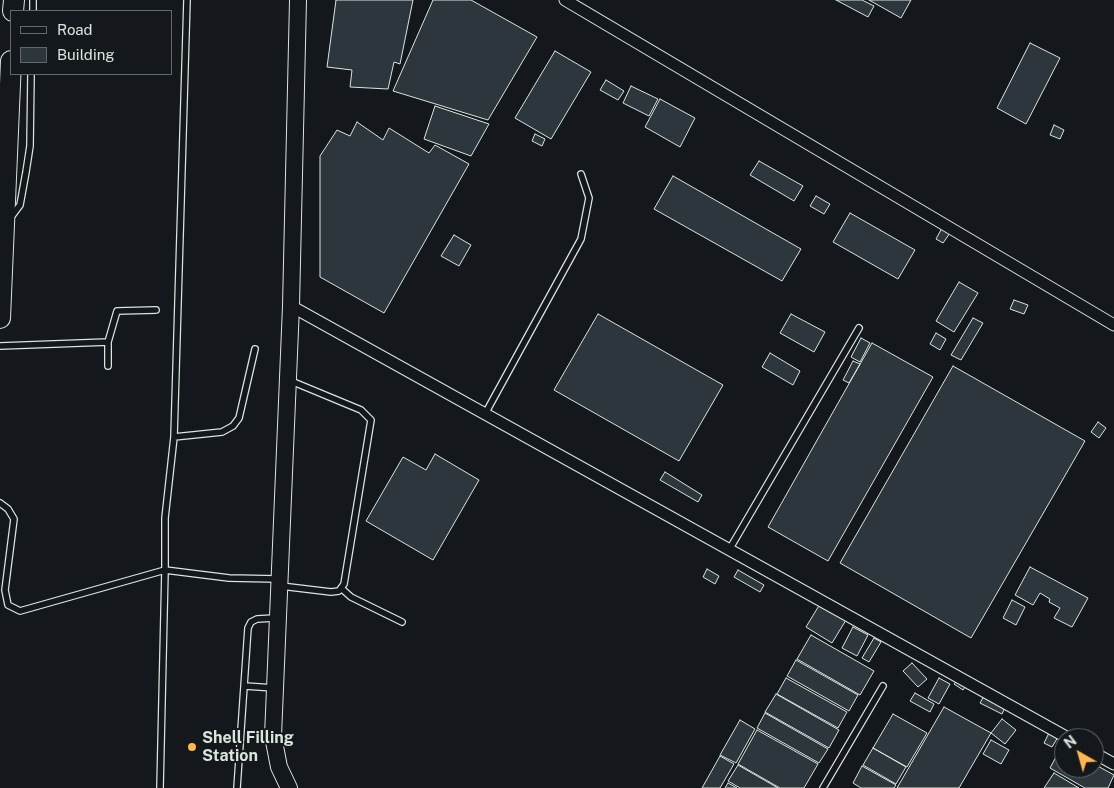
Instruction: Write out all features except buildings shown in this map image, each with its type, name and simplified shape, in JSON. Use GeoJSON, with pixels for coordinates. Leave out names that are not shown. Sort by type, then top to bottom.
{"type":"FeatureCollection","features":[{"type":"Feature","properties":{"kind":"highway"},"geometry":{"type":"LineString","coordinates":[[0,318],[10,75]]}},
{"type":"Feature","properties":{"kind":"street"},"geometry":{"type":"LineString","coordinates":[[289,788],[279,767],[272,736],[292,306],[298,0]]}},
{"type":"Feature","properties":{"kind":"street"},"geometry":{"type":"LineString","coordinates":[[565,0],[1114,325]]}},
{"type":"Feature","properties":{"kind":"street"},"geometry":{"type":"LineString","coordinates":[[292,306],[1054,730]]}},
{"type":"Feature","properties":{"kind":"lane"},"geometry":{"type":"LineString","coordinates":[[160,788],[165,518],[174,437],[187,0]]}},
{"type":"Feature","properties":{"kind":"lane"},"geometry":{"type":"LineString","coordinates":[[5,225],[20,205],[24,189],[30,146],[31,75]]}},
{"type":"Feature","properties":{"kind":"lane"},"geometry":{"type":"LineString","coordinates":[[485,414],[581,239],[590,198],[581,174]]}},
{"type":"Feature","properties":{"kind":"lane"},"geometry":{"type":"LineString","coordinates":[[108,366],[108,342],[117,311],[156,310]]}},
{"type":"Feature","properties":{"kind":"lane"},"geometry":{"type":"LineString","coordinates":[[729,550],[859,328]]}},
{"type":"Feature","properties":{"kind":"lane"},"geometry":{"type":"LineString","coordinates":[[0,346],[108,342]]}},
{"type":"Feature","properties":{"kind":"lane"},"geometry":{"type":"LineString","coordinates":[[174,437],[222,432],[233,426],[239,418],[255,349]]}},
{"type":"Feature","properties":{"kind":"lane"},"geometry":{"type":"LineString","coordinates":[[0,504],[8,509],[14,519],[6,590],[8,605],[20,611],[165,570],[279,582],[332,592],[341,588],[344,584],[371,420],[361,410],[288,380]]}},
{"type":"Feature","properties":{"kind":"lane"},"geometry":{"type":"LineString","coordinates":[[341,588],[351,597],[402,622]]}},
{"type":"Feature","properties":{"kind":"lane"},"geometry":{"type":"LineString","coordinates":[[237,788],[248,628],[251,622],[277,618]]}},
{"type":"Feature","properties":{"kind":"lane"},"geometry":{"type":"LineString","coordinates":[[245,686],[274,688]]}},
{"type":"Feature","properties":{"kind":"lane"},"geometry":{"type":"LineString","coordinates":[[823,788],[883,686]]}},
{"type":"Feature","properties":{"kind":"place","name":"Shell Filling Station"},"geometry":{"type":"Point","coordinates":[192,747]}}]}
